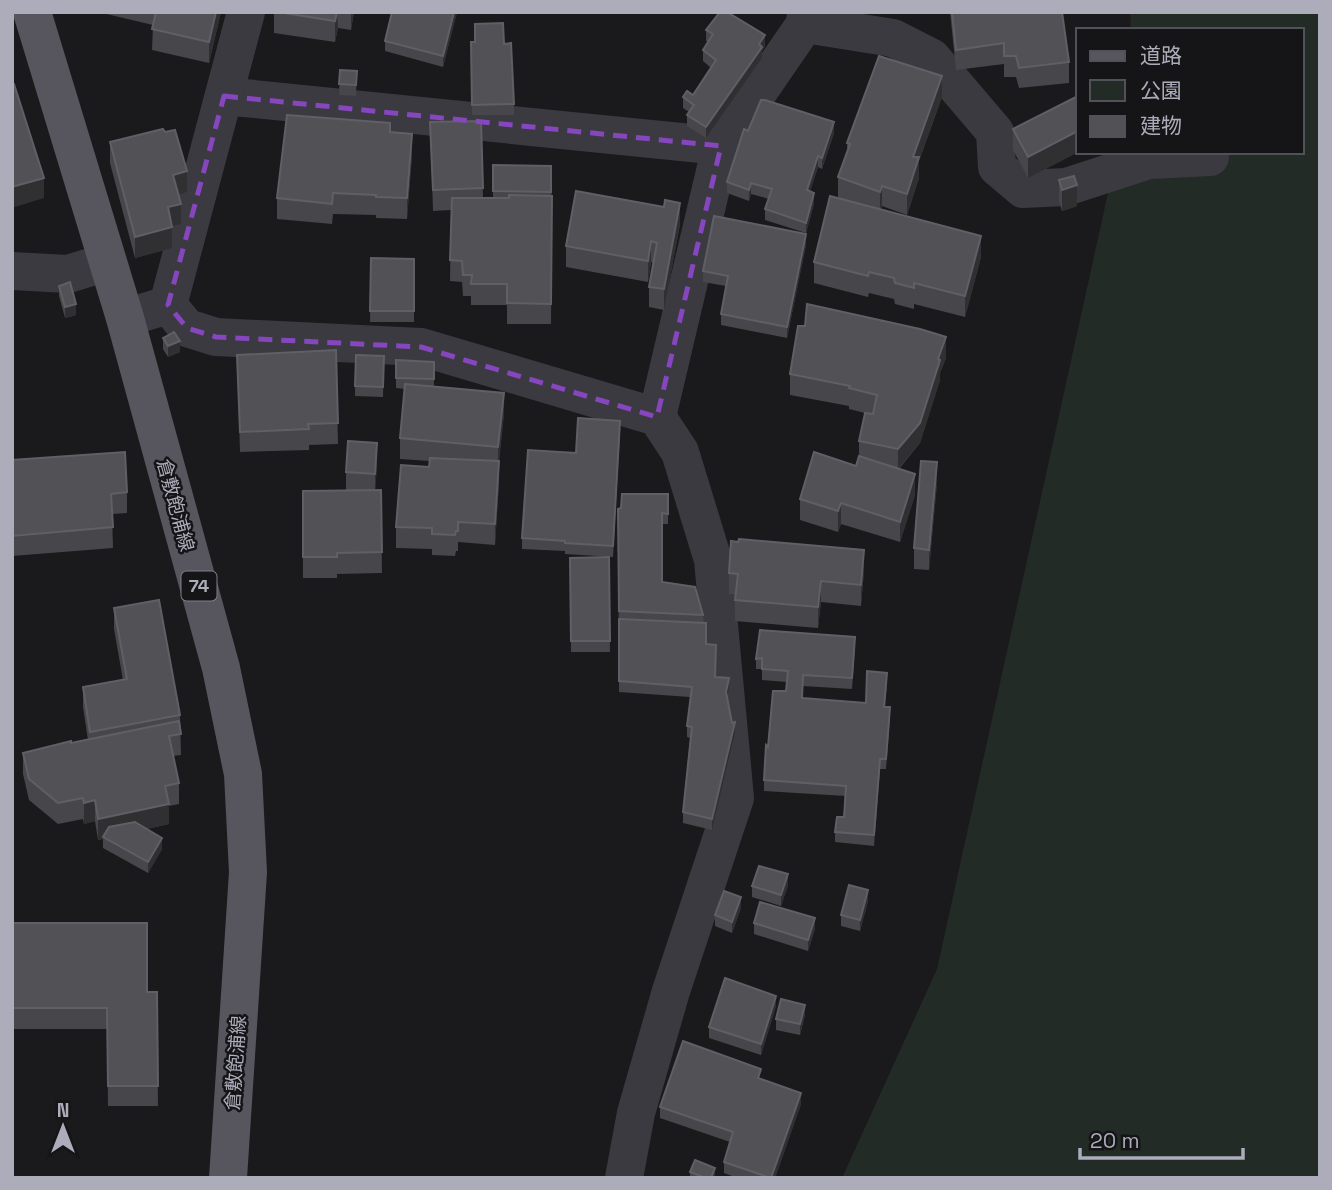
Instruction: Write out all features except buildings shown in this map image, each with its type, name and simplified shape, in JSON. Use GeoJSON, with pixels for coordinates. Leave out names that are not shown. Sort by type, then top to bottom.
{"type":"FeatureCollection","features":[{"type":"Feature","properties":{"kind":"main road","name":"倉敷飽浦線"},"geometry":{"type":"LineString","coordinates":[[32,12],[125,318],[221,668],[243,774],[248,872],[228,1178]]}},
{"type":"Feature","properties":{"kind":"street"},"geometry":{"type":"LineString","coordinates":[[168,305],[246,12]]}},
{"type":"Feature","properties":{"kind":"street"},"geometry":{"type":"LineString","coordinates":[[657,417],[721,146],[806,18],[893,38],[932,58],[995,132],[997,167],[1023,189],[1066,187],[1149,160],[1210,157]]}},
{"type":"Feature","properties":{"kind":"street"},"geometry":{"type":"LineString","coordinates":[[224,96],[721,146]]}},
{"type":"Feature","properties":{"kind":"street"},"geometry":{"type":"LineString","coordinates":[[12,271],[68,274],[107,262]]}},
{"type":"Feature","properties":{"kind":"street"},"geometry":{"type":"LineString","coordinates":[[125,318],[168,305]]}},
{"type":"Feature","properties":{"kind":"street"},"geometry":{"type":"LineString","coordinates":[[168,305],[187,328],[216,337],[421,347],[657,417],[680,452],[713,559],[735,798],[671,991],[636,1113],[624,1178]]}},
{"type":"Feature","properties":{"kind":"highlighted area"},"geometry":{"type":"Polygon","coordinates":[[[224,96],[721,146],[657,417],[421,347],[216,337],[187,328],[168,305],[224,96]]]}},
{"type":"Feature","properties":{"kind":"green space"},"geometry":{"type":"Polygon","coordinates":[[[1130,12],[1320,12],[1320,1178],[842,1178],[937,969],[1117,154],[1304,154],[1304,28],[1131,28],[1130,12]]]}}]}
